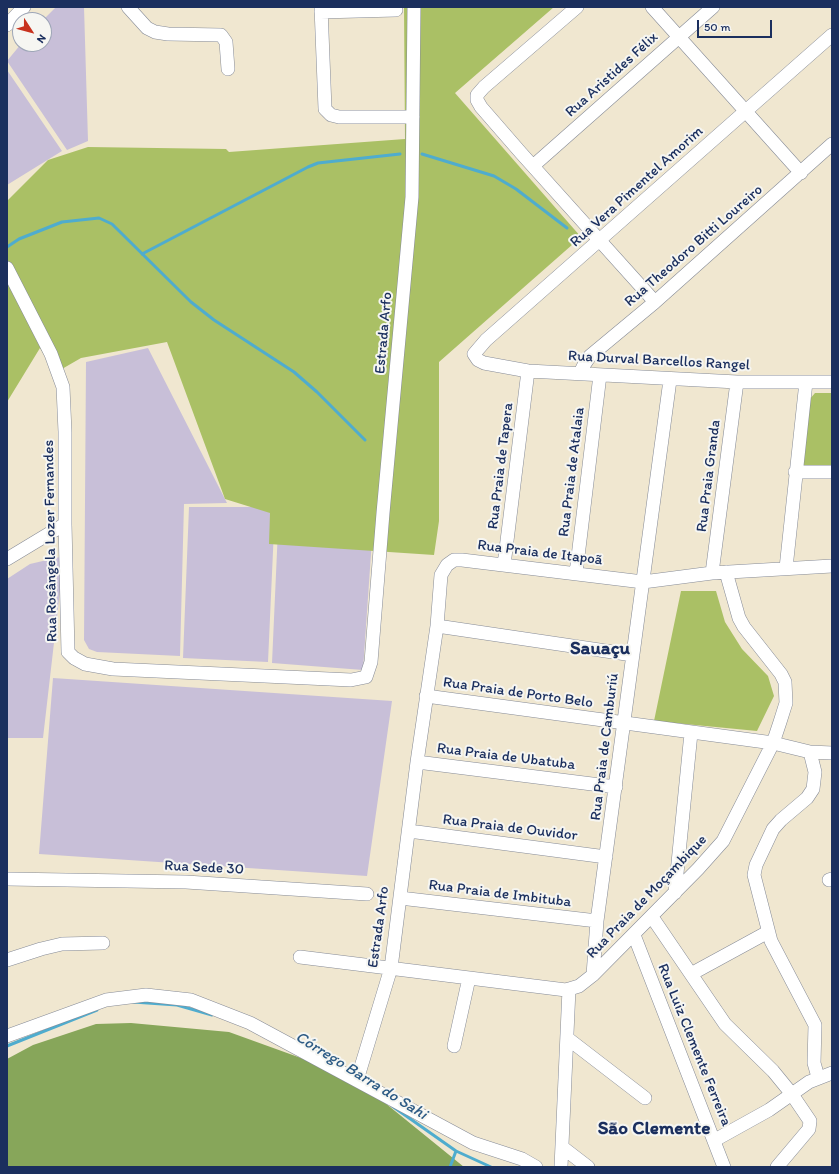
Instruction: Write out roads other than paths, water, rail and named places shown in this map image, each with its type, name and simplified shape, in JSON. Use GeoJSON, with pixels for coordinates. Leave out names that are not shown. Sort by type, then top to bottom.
{"type":"FeatureCollection","features":[{"type":"Feature","properties":{"kind":"street"},"geometry":{"type":"LineString","coordinates":[[7,25],[24,7]]}},
{"type":"Feature","properties":{"kind":"street"},"geometry":{"type":"LineString","coordinates":[[128,7],[147,28],[155,32],[168,34],[221,36],[226,42],[228,69]]}},
{"type":"Feature","properties":{"kind":"street","name":"Estrada Arfo"},"geometry":{"type":"LineString","coordinates":[[371,662],[412,197],[414,7]]}},
{"type":"Feature","properties":{"kind":"street"},"geometry":{"type":"LineString","coordinates":[[577,7],[484,87],[477,95],[478,103],[600,242],[655,302]]}},
{"type":"Feature","properties":{"kind":"street"},"geometry":{"type":"LineString","coordinates":[[652,7],[801,173]]}},
{"type":"Feature","properties":{"kind":"street","name":"Rua Aristides Félix"},"geometry":{"type":"LineString","coordinates":[[533,166],[604,105],[713,7]]}},
{"type":"Feature","properties":{"kind":"street"},"geometry":{"type":"LineString","coordinates":[[396,10],[321,9],[325,109],[331,116],[339,117],[413,117]]}},
{"type":"Feature","properties":{"kind":"street","name":"Rua Vera Pimentel Amorim"},"geometry":{"type":"LineString","coordinates":[[484,363],[475,357],[474,354],[477,349],[832,36]]}},
{"type":"Feature","properties":{"kind":"street","name":"Rua Theodoro Bitti Loureiro"},"geometry":{"type":"LineString","coordinates":[[580,373],[590,356],[655,302],[832,144]]}},
{"type":"Feature","properties":{"kind":"street","name":"Rua Rosângela Lozer Fernandes"},"geometry":{"type":"LineString","coordinates":[[7,268],[51,354],[63,387],[66,432],[65,524],[68,652],[74,658],[85,664],[113,669],[190,674],[351,680],[366,677],[369,673],[371,662]]}},
{"type":"Feature","properties":{"kind":"street","name":"Rua Durval Barcellos Rangel"},"geometry":{"type":"LineString","coordinates":[[484,363],[528,371],[580,373],[670,380],[832,382]]}},
{"type":"Feature","properties":{"kind":"street","name":"Rua Praia de Tapera"},"geometry":{"type":"LineString","coordinates":[[504,565],[528,371]]}},
{"type":"Feature","properties":{"kind":"street","name":"Rua Praia de Atalaia"},"geometry":{"type":"LineString","coordinates":[[576,574],[600,375]]}},
{"type":"Feature","properties":{"kind":"street","name":"Rua Praia de Camburiú"},"geometry":{"type":"LineString","coordinates":[[594,975],[596,921],[616,787],[670,380]]}},
{"type":"Feature","properties":{"kind":"street","name":"Rua Praia Granda"},"geometry":{"type":"LineString","coordinates":[[712,573],[737,382]]}},
{"type":"Feature","properties":{"kind":"street"},"geometry":{"type":"LineString","coordinates":[[786,568],[806,382]]}},
{"type":"Feature","properties":{"kind":"street"},"geometry":{"type":"LineString","coordinates":[[796,472],[832,472]]}},
{"type":"Feature","properties":{"kind":"street"},"geometry":{"type":"LineString","coordinates":[[7,559],[65,524]]}},
{"type":"Feature","properties":{"kind":"street","name":"Rua Praia de Itapoã"},"geometry":{"type":"LineString","coordinates":[[441,575],[447,565],[454,560],[643,582],[712,573],[832,566]]}},
{"type":"Feature","properties":{"kind":"street","name":"Rua Praia de Moçambique"},"geometry":{"type":"LineString","coordinates":[[569,989],[579,986],[594,975],[714,853],[728,833],[773,743],[786,703],[785,682],[773,663],[744,627],[739,618],[726,572]]}},
{"type":"Feature","properties":{"kind":"street","name":"Estrada Arfo"},"geometry":{"type":"LineString","coordinates":[[357,1080],[391,968],[417,762],[437,626],[441,575]]}},
{"type":"Feature","properties":{"kind":"street"},"geometry":{"type":"LineString","coordinates":[[437,626],[633,655]]}},
{"type":"Feature","properties":{"kind":"street","name":"Rua Praia de Porto Belo"},"geometry":{"type":"LineString","coordinates":[[426,696],[773,743],[810,752],[832,753]]}},
{"type":"Feature","properties":{"kind":"street"},"geometry":{"type":"LineString","coordinates":[[675,893],[691,733]]}},
{"type":"Feature","properties":{"kind":"street"},"geometry":{"type":"LineString","coordinates":[[810,752],[815,772],[813,789],[807,798],[781,820],[773,829],[756,864],[755,880],[768,932],[778,956],[815,1025],[814,1063],[818,1078]]}},
{"type":"Feature","properties":{"kind":"street","name":"Rua Praia de Ubatuba"},"geometry":{"type":"LineString","coordinates":[[417,762],[616,787]]}},
{"type":"Feature","properties":{"kind":"street","name":"Rua Praia de Ouvidor"},"geometry":{"type":"LineString","coordinates":[[409,831],[606,857]]}},
{"type":"Feature","properties":{"kind":"street","name":"Rua Sede 30"},"geometry":{"type":"LineString","coordinates":[[7,879],[40,878],[186,882],[367,894]]}},
{"type":"Feature","properties":{"kind":"street","name":"Rua Praia de Imbituba"},"geometry":{"type":"LineString","coordinates":[[400,898],[596,921]]}},
{"type":"Feature","properties":{"kind":"street"},"geometry":{"type":"LineString","coordinates":[[652,917],[725,1024],[773,1071],[792,1093],[807,1116],[810,1125],[809,1129],[778,1167]]}},
{"type":"Feature","properties":{"kind":"street"},"geometry":{"type":"LineString","coordinates":[[691,974],[768,932]]}},
{"type":"Feature","properties":{"kind":"street","name":"Rua Luiz Clemente Ferreira"},"geometry":{"type":"LineString","coordinates":[[634,935],[715,1140],[724,1167]]}},
{"type":"Feature","properties":{"kind":"street"},"geometry":{"type":"LineString","coordinates":[[7,960],[62,944],[103,943]]}},
{"type":"Feature","properties":{"kind":"street"},"geometry":{"type":"LineString","coordinates":[[300,958],[569,989],[561,1167]]}},
{"type":"Feature","properties":{"kind":"street"},"geometry":{"type":"LineString","coordinates":[[454,1046],[469,978]]}},
{"type":"Feature","properties":{"kind":"street"},"geometry":{"type":"LineString","coordinates":[[7,1036],[106,1000],[146,995],[191,1000],[250,1023],[473,1143],[522,1159],[536,1167]]}},
{"type":"Feature","properties":{"kind":"street"},"geometry":{"type":"LineString","coordinates":[[567,1038],[645,1098]]}},
{"type":"Feature","properties":{"kind":"street"},"geometry":{"type":"LineString","coordinates":[[715,1140],[769,1110],[792,1093],[818,1078],[832,1073]]}},
{"type":"Feature","properties":{"kind":"street"},"geometry":{"type":"LineString","coordinates":[[562,1147],[588,1167]]}},
{"type":"Feature","properties":{"kind":"waterway"},"geometry":{"type":"LineString","coordinates":[[142,254],[318,163],[400,154]]}},
{"type":"Feature","properties":{"kind":"waterway"},"geometry":{"type":"LineString","coordinates":[[422,154],[494,176],[516,189],[567,228]]}},
{"type":"Feature","properties":{"kind":"waterway"},"geometry":{"type":"LineString","coordinates":[[7,247],[19,239],[62,222],[99,218],[112,224],[191,302],[214,320],[294,372],[317,392],[365,440]]}},
{"type":"Feature","properties":{"kind":"waterway","name":"Córrego Barra do Sahi"},"geometry":{"type":"LineString","coordinates":[[133,1002],[177,1005],[212,1015]]}},
{"type":"Feature","properties":{"kind":"waterway","name":"Córrego Barra do Sahi"},"geometry":{"type":"LineString","coordinates":[[7,1046],[97,1010]]}},
{"type":"Feature","properties":{"kind":"waterway","name":"Córrego Barra do Sahi"},"geometry":{"type":"LineString","coordinates":[[392,1106],[456,1151],[491,1167]]}},
{"type":"Feature","properties":{"kind":"waterway"},"geometry":{"type":"LineString","coordinates":[[450,1167],[456,1151]]}},
{"type":"Feature","properties":{"kind":"district","name":"Sauaçu"},"geometry":{"type":"Point","coordinates":[600,649]}},
{"type":"Feature","properties":{"kind":"district","name":"São Clemente"},"geometry":{"type":"Point","coordinates":[654,1129]}}]}
